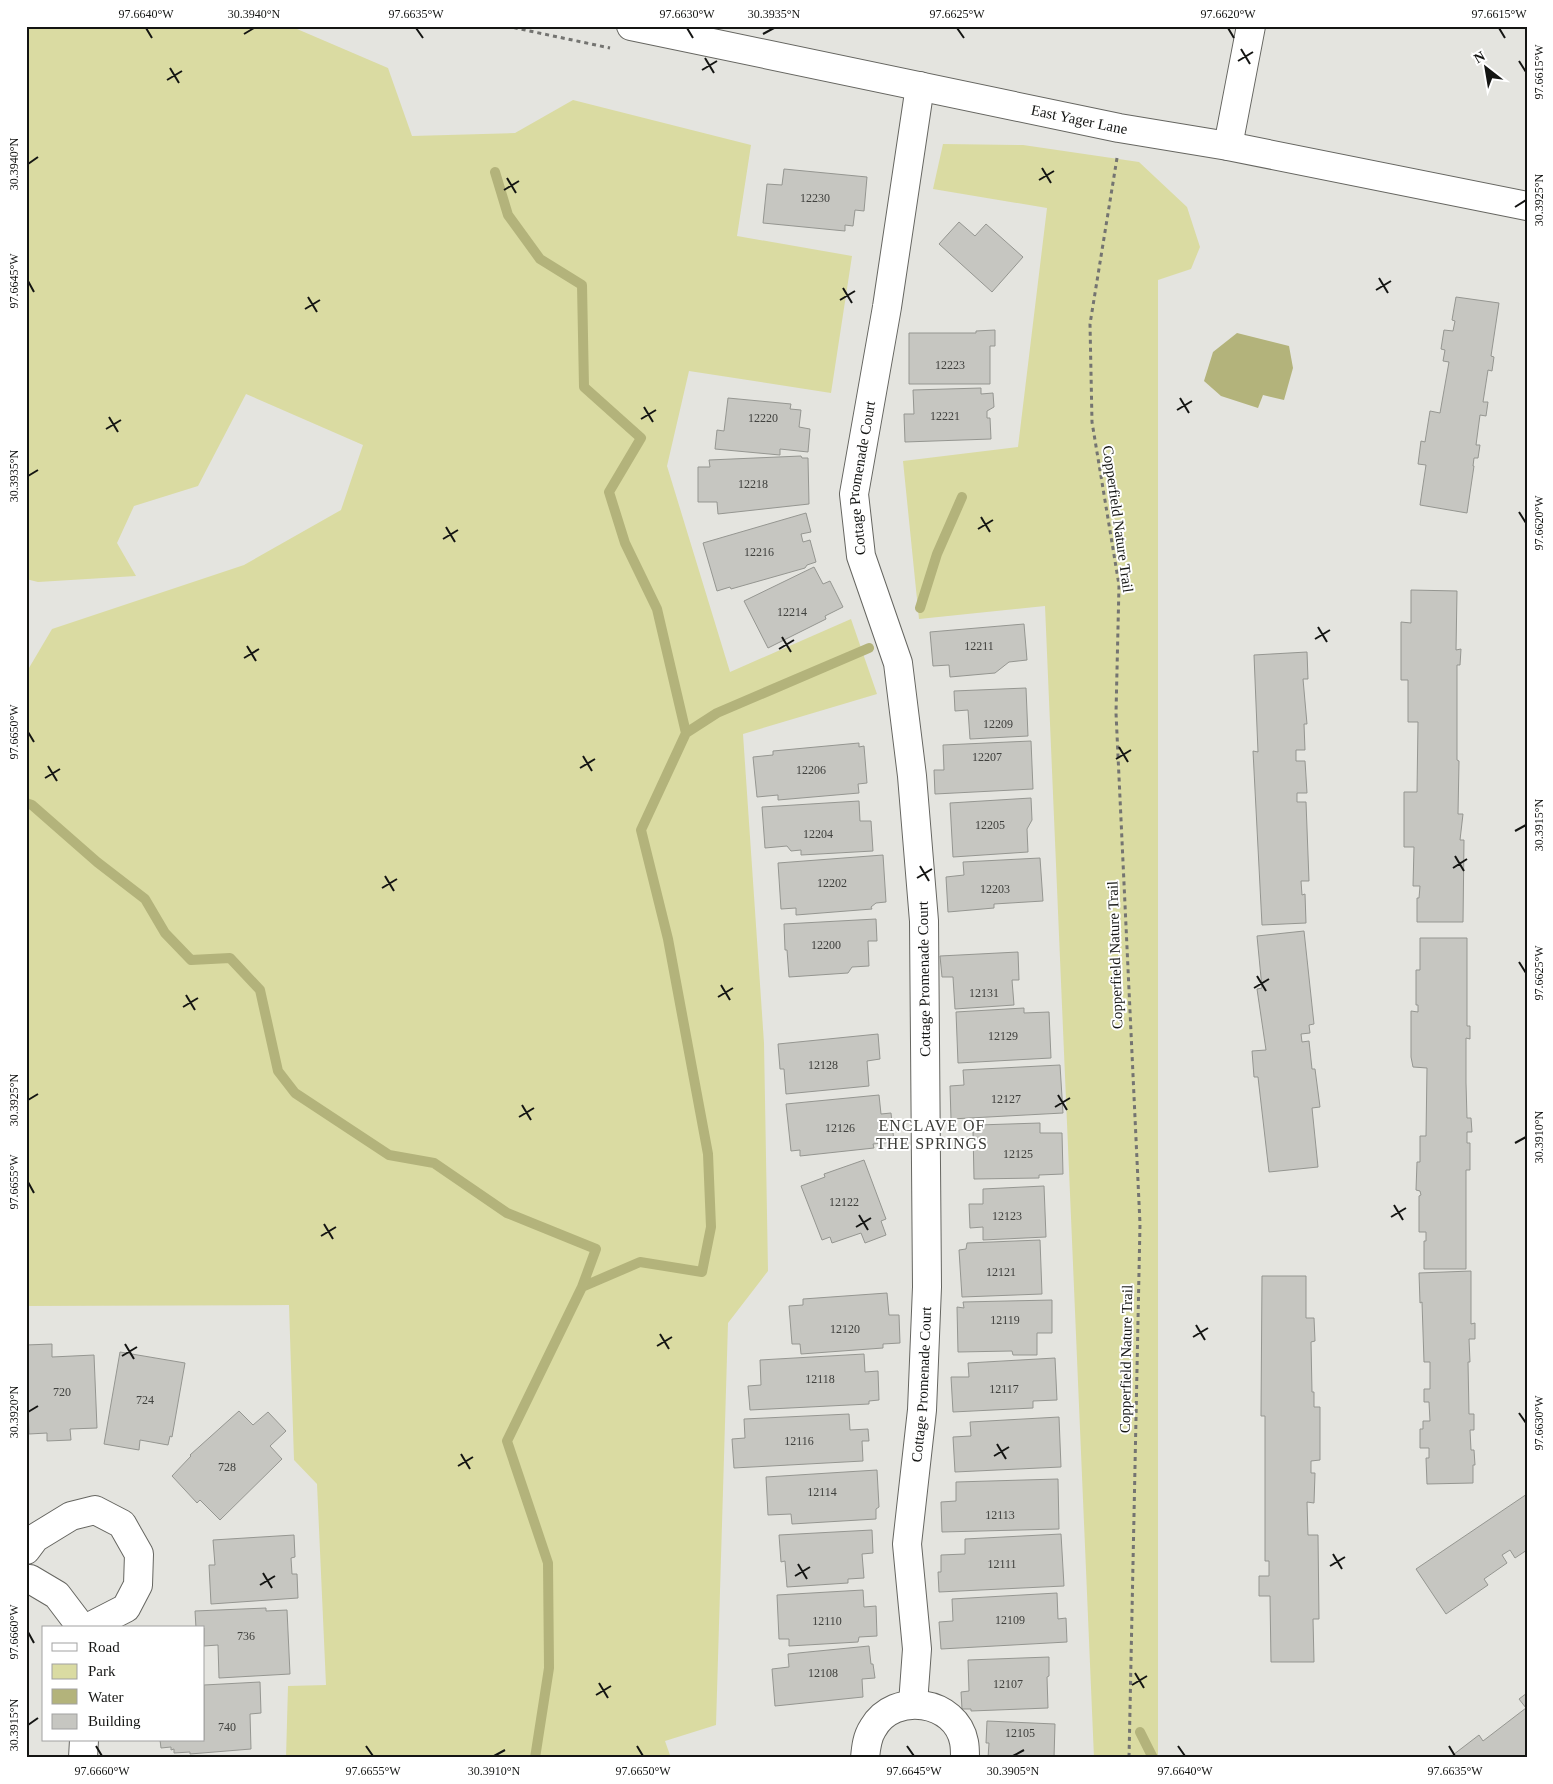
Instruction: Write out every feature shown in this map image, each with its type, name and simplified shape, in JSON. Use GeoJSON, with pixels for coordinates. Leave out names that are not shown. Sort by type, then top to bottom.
{"type":"FeatureCollection","features":[{"type":"Feature","properties":{"kind":"street","name":"East Yager Lane"},"geometry":{"type":"LineString","coordinates":[[631,26],[1119,128],[1228,146],[1527,206]]}},
{"type":"Feature","properties":{"kind":"street"},"geometry":{"type":"LineString","coordinates":[[1228,146],[1252,26]]}},
{"type":"Feature","properties":{"kind":"street","name":"Cottage Promenade Court"},"geometry":{"type":"LineString","coordinates":[[914,1704],[917,1649],[907,1544],[922,1410],[927,1287],[924,921],[912,776],[898,663],[861,556],[854,494],[887,307],[920,86]]}},
{"type":"Feature","properties":{"kind":"street"},"geometry":{"type":"LineString","coordinates":[[26,1550],[35,1538],[71,1516],[95,1510],[122,1524],[139,1554],[138,1585],[126,1608],[92,1626]]}},
{"type":"Feature","properties":{"kind":"street"},"geometry":{"type":"LineString","coordinates":[[26,1579],[30,1579],[57,1595],[80,1626]]}},
{"type":"Feature","properties":{"kind":"street"},"geometry":{"type":"LineString","coordinates":[[865,1758],[867,1742],[873,1726],[884,1715],[898,1707],[914,1704],[930,1706],[946,1714],[957,1726],[964,1741],[965,1758]]}},
{"type":"Feature","properties":{"kind":"street"},"geometry":{"type":"LineString","coordinates":[[83,1758],[84,1742]]}},
{"type":"Feature","properties":{"kind":"path","name":"Copperfield Nature Trail"},"geometry":{"type":"LineString","coordinates":[[1117,155],[1090,324],[1092,422],[1119,585],[1116,713],[1140,1224],[1129,1758]]}},
{"type":"Feature","properties":{"kind":"green space"},"geometry":{"type":"Polygon","coordinates":[[[26,26],[290,26],[388,68],[412,136],[515,133],[573,100],[751,145],[737,236],[852,256],[831,393],[689,371],[667,466],[730,672],[851,619],[877,694],[743,734],[764,1043],[768,1271],[728,1323],[716,1725],[665,1741],[671,1758],[286,1758],[288,1686],[326,1685],[317,1484],[294,1460],[289,1305],[26,1306],[26,673],[52,629],[244,565],[341,510],[363,445],[246,394],[198,486],[134,506],[117,543],[136,576],[38,582],[26,579],[26,26]]]}},
{"type":"Feature","properties":{"kind":"green space"},"geometry":{"type":"Polygon","coordinates":[[[943,144],[1023,145],[1139,162],[1187,207],[1200,247],[1191,269],[1158,280],[1158,1758],[1094,1758],[1045,606],[919,619],[903,461],[1018,447],[1047,208],[933,189],[943,144]]]}},
{"type":"Feature","properties":{"kind":"water"},"geometry":{"type":"Polygon","coordinates":[[[1237,333],[1289,346],[1293,368],[1284,400],[1263,395],[1258,408],[1221,396],[1204,381],[1213,352],[1237,333]]]}},
{"type":"Feature","properties":{"kind":"building"},"geometry":{"type":"Polygon","coordinates":[[[784,169],[867,177],[864,211],[855,210],[853,226],[845,225],[845,231],[763,223],[767,184],[782,185],[784,169]]]}},
{"type":"Feature","properties":{"kind":"building"},"geometry":{"type":"Polygon","coordinates":[[[959,222],[975,236],[986,224],[1023,257],[992,292],[939,244],[959,222]]]}},
{"type":"Feature","properties":{"kind":"building"},"geometry":{"type":"Polygon","coordinates":[[[1456,297],[1499,303],[1491,356],[1494,357],[1492,371],[1488,370],[1483,402],[1488,402],[1486,416],[1480,415],[1476,445],[1480,445],[1478,458],[1474,458],[1467,513],[1420,505],[1426,465],[1418,464],[1421,441],[1425,442],[1430,411],[1440,413],[1449,362],[1443,361],[1445,350],[1441,349],[1444,330],[1453,331],[1455,321],[1452,320],[1456,297]]]}},
{"type":"Feature","properties":{"kind":"building"},"geometry":{"type":"Polygon","coordinates":[[[995,330],[995,346],[990,346],[990,384],[909,384],[909,333],[976,333],[976,331],[995,330]]]}},
{"type":"Feature","properties":{"kind":"building"},"geometry":{"type":"Polygon","coordinates":[[[981,388],[981,394],[993,393],[994,407],[987,411],[987,418],[990,418],[991,439],[905,442],[904,414],[914,414],[913,390],[981,388]]]}},
{"type":"Feature","properties":{"kind":"building"},"geometry":{"type":"Polygon","coordinates":[[[728,398],[791,404],[790,409],[801,410],[799,427],[810,429],[808,452],[780,449],[780,455],[715,449],[717,430],[724,431],[728,398]]]}},
{"type":"Feature","properties":{"kind":"building"},"geometry":{"type":"Polygon","coordinates":[[[801,456],[802,458],[808,458],[809,504],[718,514],[717,502],[698,502],[698,467],[710,467],[709,460],[801,456]]]}},
{"type":"Feature","properties":{"kind":"building"},"geometry":{"type":"Polygon","coordinates":[[[806,513],[811,532],[801,534],[803,542],[810,540],[816,562],[807,565],[805,568],[731,589],[730,587],[717,591],[703,543],[806,513]]]}},
{"type":"Feature","properties":{"kind":"building"},"geometry":{"type":"Polygon","coordinates":[[[814,567],[823,584],[830,581],[843,607],[825,616],[826,619],[768,648],[744,601],[814,567]]]}},
{"type":"Feature","properties":{"kind":"building"},"geometry":{"type":"Polygon","coordinates":[[[1411,590],[1457,591],[1456,650],[1461,649],[1460,665],[1457,665],[1457,760],[1459,761],[1458,814],[1463,814],[1460,840],[1464,840],[1463,922],[1417,922],[1417,898],[1419,898],[1420,886],[1413,886],[1414,847],[1404,847],[1404,792],[1417,792],[1418,722],[1408,722],[1408,680],[1401,680],[1401,622],[1411,623],[1411,590]]]}},
{"type":"Feature","properties":{"kind":"building"},"geometry":{"type":"Polygon","coordinates":[[[1024,624],[1027,660],[1009,662],[995,673],[950,677],[949,665],[933,666],[930,632],[1024,624]]]}},
{"type":"Feature","properties":{"kind":"building"},"geometry":{"type":"Polygon","coordinates":[[[1307,652],[1308,679],[1303,679],[1307,724],[1304,724],[1305,750],[1296,750],[1296,761],[1305,761],[1307,793],[1297,793],[1297,802],[1306,802],[1309,881],[1301,881],[1302,895],[1305,894],[1306,923],[1262,925],[1253,751],[1258,752],[1254,655],[1307,652]]]}},
{"type":"Feature","properties":{"kind":"building"},"geometry":{"type":"Polygon","coordinates":[[[1026,688],[1028,736],[970,739],[968,710],[955,711],[954,691],[1026,688]]]}},
{"type":"Feature","properties":{"kind":"building"},"geometry":{"type":"Polygon","coordinates":[[[1031,741],[1033,789],[935,794],[934,770],[944,770],[943,745],[1031,741]]]}},
{"type":"Feature","properties":{"kind":"building"},"geometry":{"type":"Polygon","coordinates":[[[859,743],[859,747],[864,746],[867,783],[858,784],[859,793],[778,800],[778,795],[757,797],[753,757],[773,755],[773,751],[859,743]]]}},
{"type":"Feature","properties":{"kind":"building"},"geometry":{"type":"Polygon","coordinates":[[[1031,798],[1032,820],[1027,829],[1028,852],[953,857],[950,803],[1031,798]]]}},
{"type":"Feature","properties":{"kind":"building"},"geometry":{"type":"Polygon","coordinates":[[[859,801],[860,821],[871,821],[873,851],[801,855],[801,850],[791,851],[787,846],[765,848],[762,807],[859,801]]]}},
{"type":"Feature","properties":{"kind":"building"},"geometry":{"type":"Polygon","coordinates":[[[883,855],[886,902],[876,903],[871,907],[872,909],[796,915],[796,908],[781,909],[778,863],[883,855]]]}},
{"type":"Feature","properties":{"kind":"building"},"geometry":{"type":"Polygon","coordinates":[[[1040,858],[1043,901],[994,904],[994,908],[948,912],[946,877],[964,875],[963,862],[1040,858]]]}},
{"type":"Feature","properties":{"kind":"building"},"geometry":{"type":"Polygon","coordinates":[[[876,919],[877,941],[868,941],[869,966],[852,967],[848,973],[789,977],[784,924],[876,919]]]}},
{"type":"Feature","properties":{"kind":"building"},"geometry":{"type":"Polygon","coordinates":[[[1304,931],[1314,1024],[1309,1025],[1310,1033],[1301,1034],[1302,1042],[1309,1041],[1312,1069],[1315,1069],[1320,1107],[1312,1108],[1318,1167],[1269,1172],[1258,1077],[1254,1077],[1252,1051],[1266,1050],[1257,989],[1262,988],[1257,936],[1304,931]]]}},
{"type":"Feature","properties":{"kind":"building"},"geometry":{"type":"Polygon","coordinates":[[[1420,938],[1467,938],[1467,1026],[1470,1026],[1470,1039],[1466,1038],[1466,1083],[1467,1118],[1471,1118],[1472,1132],[1467,1132],[1467,1143],[1470,1143],[1470,1170],[1466,1170],[1466,1269],[1424,1269],[1424,1241],[1426,1241],[1426,1232],[1419,1232],[1419,1196],[1421,1195],[1420,1191],[1416,1190],[1417,1162],[1420,1162],[1420,1136],[1426,1136],[1427,1068],[1413,1067],[1411,1057],[1411,1011],[1418,1012],[1418,1005],[1416,1005],[1416,970],[1420,970],[1420,938]]]}},
{"type":"Feature","properties":{"kind":"building"},"geometry":{"type":"Polygon","coordinates":[[[1018,952],[1019,980],[1012,980],[1014,1005],[955,1009],[953,977],[942,977],[940,956],[1018,952]]]}},
{"type":"Feature","properties":{"kind":"building"},"geometry":{"type":"Polygon","coordinates":[[[1024,1008],[1024,1013],[1049,1012],[1051,1058],[958,1063],[956,1012],[1024,1008]]]}},
{"type":"Feature","properties":{"kind":"building"},"geometry":{"type":"Polygon","coordinates":[[[878,1034],[880,1059],[867,1061],[869,1086],[786,1094],[784,1069],[780,1069],[778,1044],[878,1034]]]}},
{"type":"Feature","properties":{"kind":"building"},"geometry":{"type":"Polygon","coordinates":[[[1060,1065],[1063,1113],[951,1119],[950,1086],[964,1085],[963,1070],[1060,1065]]]}},
{"type":"Feature","properties":{"kind":"building"},"geometry":{"type":"Polygon","coordinates":[[[879,1095],[881,1114],[891,1113],[894,1142],[873,1144],[874,1148],[800,1156],[800,1150],[791,1151],[786,1104],[879,1095]]]}},
{"type":"Feature","properties":{"kind":"building"},"geometry":{"type":"Polygon","coordinates":[[[1040,1123],[1040,1133],[1062,1133],[1063,1174],[1039,1175],[1039,1178],[974,1179],[973,1132],[978,1131],[978,1125],[1040,1123]]]}},
{"type":"Feature","properties":{"kind":"building"},"geometry":{"type":"Polygon","coordinates":[[[864,1160],[886,1219],[881,1221],[886,1235],[865,1243],[861,1233],[832,1243],[830,1237],[822,1240],[801,1186],[825,1177],[824,1174],[864,1160]]]}},
{"type":"Feature","properties":{"kind":"building"},"geometry":{"type":"Polygon","coordinates":[[[1044,1186],[1046,1237],[983,1240],[983,1227],[970,1228],[969,1204],[983,1204],[983,1189],[1044,1186]]]}},
{"type":"Feature","properties":{"kind":"building"},"geometry":{"type":"Polygon","coordinates":[[[1040,1240],[1042,1294],[962,1297],[959,1250],[966,1249],[967,1243],[1040,1240]]]}},
{"type":"Feature","properties":{"kind":"building"},"geometry":{"type":"Polygon","coordinates":[[[1471,1271],[1471,1324],[1475,1323],[1475,1339],[1469,1339],[1470,1362],[1468,1362],[1469,1414],[1474,1414],[1474,1430],[1470,1430],[1471,1450],[1474,1450],[1475,1465],[1473,1465],[1473,1483],[1427,1484],[1426,1458],[1429,1458],[1429,1448],[1420,1448],[1420,1429],[1423,1429],[1423,1421],[1430,1421],[1429,1402],[1424,1402],[1424,1389],[1430,1389],[1430,1362],[1424,1362],[1419,1273],[1471,1271]]]}},
{"type":"Feature","properties":{"kind":"building"},"geometry":{"type":"Polygon","coordinates":[[[1262,1276],[1306,1276],[1306,1318],[1314,1318],[1315,1341],[1311,1342],[1312,1392],[1314,1392],[1314,1407],[1320,1407],[1320,1460],[1311,1461],[1311,1473],[1315,1473],[1314,1503],[1307,1502],[1308,1535],[1318,1535],[1319,1619],[1313,1619],[1314,1662],[1271,1662],[1270,1596],[1259,1596],[1259,1576],[1269,1576],[1269,1561],[1265,1561],[1265,1416],[1261,1416],[1262,1276]]]}},
{"type":"Feature","properties":{"kind":"building"},"geometry":{"type":"Polygon","coordinates":[[[887,1293],[889,1315],[899,1315],[900,1343],[883,1344],[883,1348],[801,1354],[800,1344],[792,1344],[789,1306],[803,1305],[803,1299],[887,1293]]]}},
{"type":"Feature","properties":{"kind":"building"},"geometry":{"type":"Polygon","coordinates":[[[1052,1300],[1052,1333],[1037,1333],[1037,1355],[1013,1355],[1012,1351],[958,1352],[957,1307],[964,1308],[963,1302],[1052,1300]]]}},
{"type":"Feature","properties":{"kind":"building"},"geometry":{"type":"Polygon","coordinates":[[[52,1344],[52,1357],[94,1355],[97,1428],[70,1429],[71,1440],[47,1441],[47,1433],[29,1434],[26,1345],[52,1344]]]}},
{"type":"Feature","properties":{"kind":"building"},"geometry":{"type":"Polygon","coordinates":[[[120,1352],[185,1363],[172,1437],[170,1436],[168,1445],[140,1440],[139,1450],[104,1444],[120,1352]]]}},
{"type":"Feature","properties":{"kind":"building"},"geometry":{"type":"Polygon","coordinates":[[[864,1354],[865,1372],[878,1371],[879,1400],[869,1401],[869,1404],[750,1410],[748,1386],[761,1385],[760,1360],[864,1354]]]}},
{"type":"Feature","properties":{"kind":"building"},"geometry":{"type":"Polygon","coordinates":[[[1055,1358],[1057,1400],[1033,1401],[1033,1408],[953,1412],[951,1377],[969,1377],[968,1363],[1055,1358]]]}},
{"type":"Feature","properties":{"kind":"building"},"geometry":{"type":"Polygon","coordinates":[[[239,1411],[253,1425],[268,1412],[286,1431],[270,1446],[282,1459],[220,1520],[200,1500],[197,1503],[172,1476],[190,1455],[239,1411]]]}},
{"type":"Feature","properties":{"kind":"building"},"geometry":{"type":"Polygon","coordinates":[[[849,1414],[850,1430],[868,1429],[869,1441],[862,1441],[863,1461],[734,1468],[732,1439],[745,1438],[744,1419],[849,1414]]]}},
{"type":"Feature","properties":{"kind":"building"},"geometry":{"type":"Polygon","coordinates":[[[1059,1417],[1061,1467],[955,1472],[953,1437],[971,1436],[970,1422],[1059,1417]]]}},
{"type":"Feature","properties":{"kind":"building"},"geometry":{"type":"Polygon","coordinates":[[[877,1470],[879,1507],[876,1509],[876,1519],[792,1524],[791,1514],[768,1515],[766,1477],[877,1470]]]}},
{"type":"Feature","properties":{"kind":"building"},"geometry":{"type":"Polygon","coordinates":[[[1058,1479],[1059,1529],[942,1532],[941,1502],[956,1501],[956,1482],[1058,1479]]]}},
{"type":"Feature","properties":{"kind":"building"},"geometry":{"type":"Polygon","coordinates":[[[1527,1494],[1527,1550],[1515,1558],[1510,1550],[1502,1555],[1507,1563],[1484,1579],[1488,1585],[1446,1614],[1416,1569],[1527,1494]]]}},
{"type":"Feature","properties":{"kind":"building"},"geometry":{"type":"Polygon","coordinates":[[[872,1530],[873,1553],[862,1554],[864,1578],[848,1579],[848,1583],[787,1587],[785,1561],[781,1562],[779,1535],[872,1530]]]}},
{"type":"Feature","properties":{"kind":"building"},"geometry":{"type":"Polygon","coordinates":[[[1061,1534],[1064,1586],[939,1592],[938,1572],[941,1572],[941,1555],[965,1554],[965,1539],[1061,1534]]]}},
{"type":"Feature","properties":{"kind":"building"},"geometry":{"type":"Polygon","coordinates":[[[294,1535],[295,1557],[291,1558],[292,1574],[297,1574],[298,1598],[211,1604],[209,1565],[215,1565],[213,1540],[294,1535]]]}},
{"type":"Feature","properties":{"kind":"building"},"geometry":{"type":"Polygon","coordinates":[[[863,1590],[864,1607],[876,1606],[877,1636],[859,1637],[858,1642],[789,1646],[789,1639],[779,1639],[777,1595],[863,1590]]]}},
{"type":"Feature","properties":{"kind":"building"},"geometry":{"type":"Polygon","coordinates":[[[1057,1593],[1058,1619],[1066,1618],[1067,1642],[941,1649],[939,1622],[953,1621],[952,1599],[1057,1593]]]}},
{"type":"Feature","properties":{"kind":"building"},"geometry":{"type":"Polygon","coordinates":[[[266,1608],[266,1611],[287,1610],[290,1674],[219,1678],[218,1645],[205,1646],[205,1626],[196,1626],[195,1611],[266,1608]]]}},
{"type":"Feature","properties":{"kind":"building"},"geometry":{"type":"Polygon","coordinates":[[[869,1646],[875,1678],[862,1679],[863,1697],[775,1706],[772,1669],[789,1667],[788,1654],[869,1646]]]}},
{"type":"Feature","properties":{"kind":"building"},"geometry":{"type":"Polygon","coordinates":[[[1049,1657],[1049,1676],[1047,1677],[1048,1708],[971,1711],[971,1709],[962,1709],[961,1692],[969,1691],[968,1660],[1049,1657]]]}},
{"type":"Feature","properties":{"kind":"building"},"geometry":{"type":"Polygon","coordinates":[[[260,1682],[261,1713],[250,1714],[251,1749],[190,1754],[190,1752],[174,1753],[174,1749],[171,1750],[171,1747],[161,1748],[160,1742],[205,1742],[205,1685],[260,1682]]]}},
{"type":"Feature","properties":{"kind":"building"},"geometry":{"type":"Polygon","coordinates":[[[1527,1693],[1527,1755],[1523,1758],[1449,1758],[1479,1735],[1483,1741],[1526,1708],[1519,1699],[1527,1693]]]}},
{"type":"Feature","properties":{"kind":"building"},"geometry":{"type":"Polygon","coordinates":[[[987,1721],[1055,1724],[1054,1758],[988,1758],[989,1743],[986,1743],[987,1721]]]}},
{"type":"Feature","properties":{"kind":"waterway"},"geometry":{"type":"LineString","coordinates":[[495,172],[508,215],[540,259],[582,285],[584,387],[641,438],[609,492],[625,543],[657,609],[686,733],[641,830],[668,939],[708,1154],[711,1227],[702,1272],[640,1262],[582,1287]]}},
{"type":"Feature","properties":{"kind":"waterway"},"geometry":{"type":"LineString","coordinates":[[920,608],[937,554],[962,497]]}},
{"type":"Feature","properties":{"kind":"waterway"},"geometry":{"type":"LineString","coordinates":[[686,733],[717,713],[869,648]]}},
{"type":"Feature","properties":{"kind":"waterway"},"geometry":{"type":"LineString","coordinates":[[26,803],[32,805],[97,862],[145,899],[165,933],[191,960],[230,958],[260,990],[278,1071],[295,1093],[389,1155],[434,1163],[507,1213],[596,1249],[582,1287],[507,1441],[548,1563],[549,1668],[535,1758]]}},
{"type":"Feature","properties":{"kind":"waterway"},"geometry":{"type":"LineString","coordinates":[[1140,1732],[1153,1758]]}},
{"type":"Feature","properties":{"kind":"district","name":"ENCLAVE OF THE SPRINGS"},"geometry":{"type":"Point","coordinates":[932,1134]}}]}
